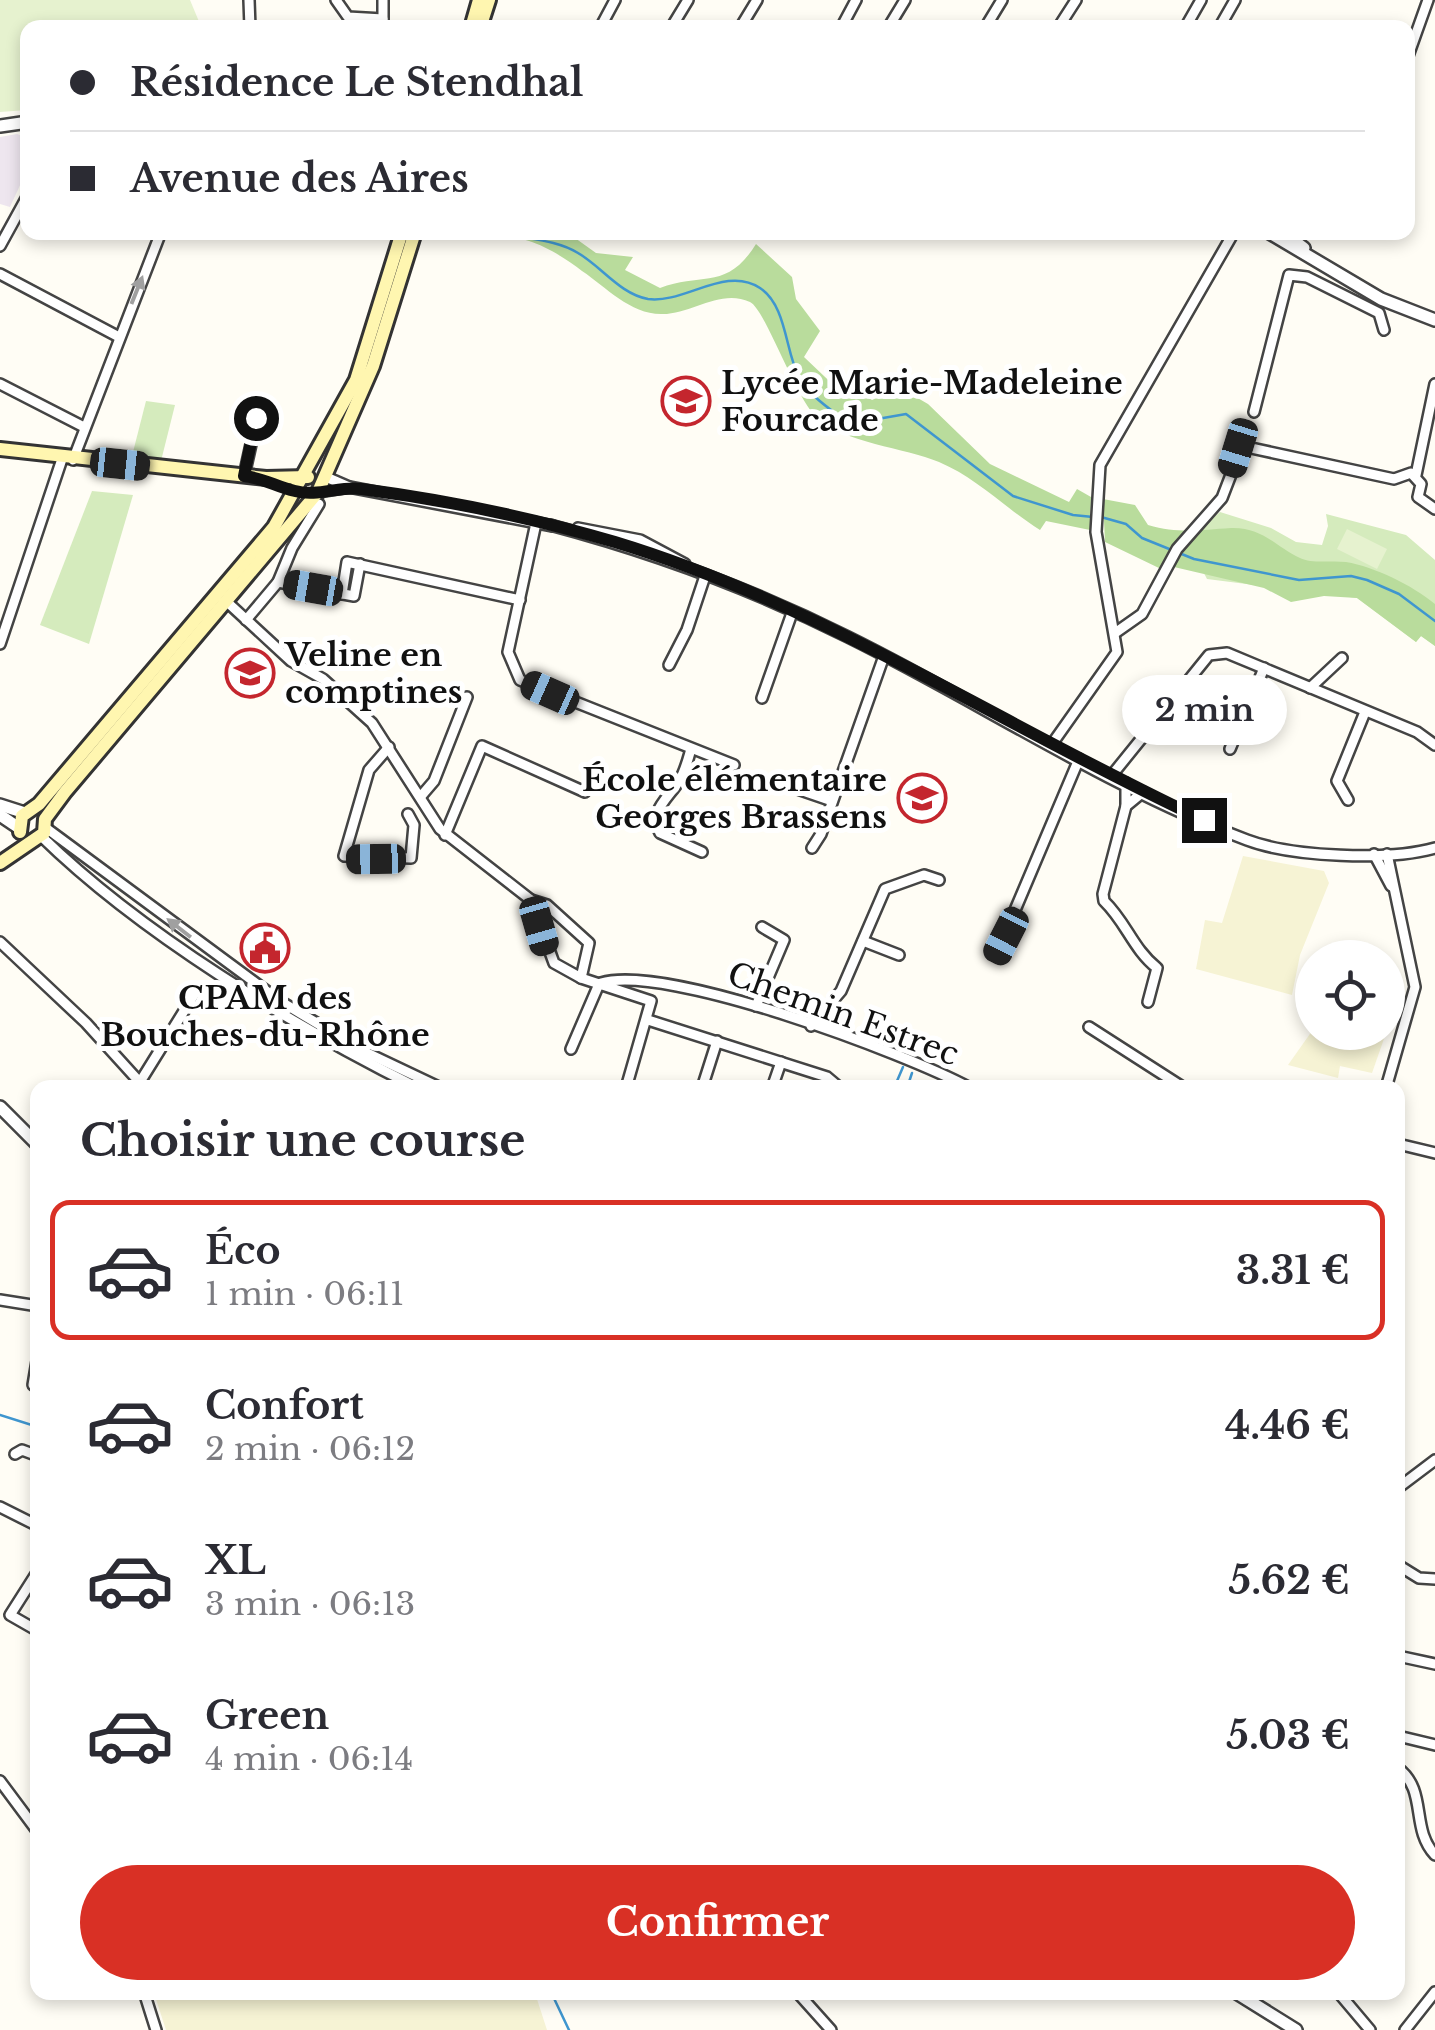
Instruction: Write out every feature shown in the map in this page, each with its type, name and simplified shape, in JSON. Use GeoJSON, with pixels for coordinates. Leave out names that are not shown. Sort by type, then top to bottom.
{"type":"FeatureCollection","features":[{"type":"Feature","properties":{"kind":"main road"},"geometry":{"type":"LineString","coordinates":[[0,852],[29,812],[238,572],[321,449],[356,380],[400,240]]}},
{"type":"Feature","properties":{"kind":"main road"},"geometry":{"type":"LineString","coordinates":[[0,863],[41,831],[226,601],[323,491],[374,366],[413,240]]}},
{"type":"Feature","properties":{"kind":"main road"},"geometry":{"type":"LineString","coordinates":[[0,448],[67,459],[266,478],[323,491]]}},
{"type":"Feature","properties":{"kind":"main road"},"geometry":{"type":"LineString","coordinates":[[321,449],[323,491]]}},
{"type":"Feature","properties":{"kind":"main road"},"geometry":{"type":"LineString","coordinates":[[296,482],[299,514]]}},
{"type":"Feature","properties":{"kind":"main road"},"geometry":{"type":"LineString","coordinates":[[29,812],[41,831]]}},
{"type":"Feature","properties":{"kind":"main road"},"geometry":{"type":"LineString","coordinates":[[19,830],[41,831]]}},
{"type":"Feature","properties":{"kind":"street"},"geometry":{"type":"LineString","coordinates":[[336,0],[348,17],[366,20]]}},
{"type":"Feature","properties":{"kind":"street"},"geometry":{"type":"LineString","coordinates":[[1415,36],[1428,0]]}},
{"type":"Feature","properties":{"kind":"street"},"geometry":{"type":"LineString","coordinates":[[0,246],[20,210]]}},
{"type":"Feature","properties":{"kind":"street"},"geometry":{"type":"LineString","coordinates":[[0,644],[67,459],[84,427],[158,240]]}},
{"type":"Feature","properties":{"kind":"street"},"geometry":{"type":"LineString","coordinates":[[1052,744],[1117,652],[1096,532],[1100,464],[1230,240]]}},
{"type":"Feature","properties":{"kind":"street"},"geometry":{"type":"LineString","coordinates":[[1297,241],[1335,272],[1381,299],[1435,320]]}},
{"type":"Feature","properties":{"kind":"street"},"geometry":{"type":"LineString","coordinates":[[0,274],[118,336]]}},
{"type":"Feature","properties":{"kind":"street"},"geometry":{"type":"LineString","coordinates":[[1254,412],[1289,275],[1307,277],[1379,313],[1384,330]]}},
{"type":"Feature","properties":{"kind":"street"},"geometry":{"type":"LineString","coordinates":[[0,384],[84,427]]}},
{"type":"Feature","properties":{"kind":"street"},"geometry":{"type":"LineString","coordinates":[[1435,384],[1416,475],[1421,484],[1418,498],[1435,508]]}},
{"type":"Feature","properties":{"kind":"street"},"geometry":{"type":"LineString","coordinates":[[244,476],[259,408]]}},
{"type":"Feature","properties":{"kind":"street"},"geometry":{"type":"LineString","coordinates":[[1114,633],[1142,614],[1176,552],[1222,498],[1242,446],[1394,479],[1402,473],[1416,475]]}},
{"type":"Feature","properties":{"kind":"street"},"geometry":{"type":"LineString","coordinates":[[246,620],[281,583],[292,548],[323,491],[349,487],[550,525],[614,542],[792,613],[884,656],[1144,792],[1248,840],[1278,848],[1374,854],[1435,848]]}},
{"type":"Feature","properties":{"kind":"street"},"geometry":{"type":"LineString","coordinates":[[536,523],[508,652],[520,680],[734,766]]}},
{"type":"Feature","properties":{"kind":"street"},"geometry":{"type":"LineString","coordinates":[[281,583],[342,594],[347,562],[520,600]]}},
{"type":"Feature","properties":{"kind":"street"},"geometry":{"type":"LineString","coordinates":[[669,665],[704,576]]}},
{"type":"Feature","properties":{"kind":"street"},"geometry":{"type":"LineString","coordinates":[[226,601],[292,661],[346,697],[389,747],[445,834],[531,900],[547,906],[589,943],[581,978]]}},
{"type":"Feature","properties":{"kind":"street"},"geometry":{"type":"LineString","coordinates":[[762,698],[792,613]]}},
{"type":"Feature","properties":{"kind":"street"},"geometry":{"type":"LineString","coordinates":[[1112,775],[1209,655],[1228,653],[1417,732],[1435,745]]}},
{"type":"Feature","properties":{"kind":"street"},"geometry":{"type":"LineString","coordinates":[[812,848],[884,656]]}},
{"type":"Feature","properties":{"kind":"street"},"geometry":{"type":"LineString","coordinates":[[1310,688],[1342,658]]}},
{"type":"Feature","properties":{"kind":"street"},"geometry":{"type":"LineString","coordinates":[[1230,749],[1264,668]]}},
{"type":"Feature","properties":{"kind":"street"},"geometry":{"type":"LineString","coordinates":[[422,796],[434,781],[467,697]]}},
{"type":"Feature","properties":{"kind":"street"},"geometry":{"type":"LineString","coordinates":[[1348,800],[1337,781],[1365,712]]}},
{"type":"Feature","properties":{"kind":"street"},"geometry":{"type":"LineString","coordinates":[[445,834],[482,746],[585,792]]}},
{"type":"Feature","properties":{"kind":"street"},"geometry":{"type":"LineString","coordinates":[[389,747],[369,770],[344,856],[411,858],[414,824],[408,814]]}},
{"type":"Feature","properties":{"kind":"street"},"geometry":{"type":"LineString","coordinates":[[691,749],[681,779],[660,804],[656,827],[660,834],[702,852]]}},
{"type":"Feature","properties":{"kind":"street"},"geometry":{"type":"LineString","coordinates":[[996,956],[1059,815],[1079,759]]}},
{"type":"Feature","properties":{"kind":"street"},"geometry":{"type":"LineString","coordinates":[[1126,782],[1126,806],[1104,901],[1121,917],[1137,951],[1157,968],[1148,1002]]}},
{"type":"Feature","properties":{"kind":"street"},"geometry":{"type":"LineString","coordinates":[[797,789],[832,801]]}},
{"type":"Feature","properties":{"kind":"street"},"geometry":{"type":"LineString","coordinates":[[1126,806],[1144,792]]}},
{"type":"Feature","properties":{"kind":"street"},"geometry":{"type":"LineString","coordinates":[[0,804],[29,812]]}},
{"type":"Feature","properties":{"kind":"street"},"geometry":{"type":"LineString","coordinates":[[0,816],[19,830]]}},
{"type":"Feature","properties":{"kind":"street"},"geometry":{"type":"LineString","coordinates":[[41,831],[213,969],[355,1057],[402,1080]]}},
{"type":"Feature","properties":{"kind":"street"},"geometry":{"type":"LineString","coordinates":[[41,831],[280,1001],[363,1051],[424,1080]]}},
{"type":"Feature","properties":{"kind":"street"},"geometry":{"type":"LineString","coordinates":[[1374,854],[1392,886]]}},
{"type":"Feature","properties":{"kind":"street"},"geometry":{"type":"LineString","coordinates":[[1387,854],[1415,987],[1388,1080]]}},
{"type":"Feature","properties":{"kind":"street"},"geometry":{"type":"LineString","coordinates":[[811,1026],[841,991],[885,889],[924,874],[938,880]]}},
{"type":"Feature","properties":{"kind":"street","name":"Chemin Estrec"},"geometry":{"type":"LineString","coordinates":[[531,900],[546,952],[564,971],[599,984],[626,978],[700,990],[912,1059],[954,1080]]}},
{"type":"Feature","properties":{"kind":"street"},"geometry":{"type":"LineString","coordinates":[[756,1006],[784,940],[762,927]]}},
{"type":"Feature","properties":{"kind":"street"},"geometry":{"type":"LineString","coordinates":[[863,941],[899,955]]}},
{"type":"Feature","properties":{"kind":"street"},"geometry":{"type":"LineString","coordinates":[[0,942],[137,1080]]}},
{"type":"Feature","properties":{"kind":"street"},"geometry":{"type":"LineString","coordinates":[[571,1049],[599,984],[652,1001],[629,1080]]}},
{"type":"Feature","properties":{"kind":"street"},"geometry":{"type":"LineString","coordinates":[[145,1080],[194,995]]}},
{"type":"Feature","properties":{"kind":"street"},"geometry":{"type":"LineString","coordinates":[[648,1020],[831,1080]]}},
{"type":"Feature","properties":{"kind":"street"},"geometry":{"type":"LineString","coordinates":[[1088,1027],[1171,1080]]}},
{"type":"Feature","properties":{"kind":"street"},"geometry":{"type":"LineString","coordinates":[[705,1080],[718,1041]]}},
{"type":"Feature","properties":{"kind":"street"},"geometry":{"type":"LineString","coordinates":[[775,1080],[781,1062]]}},
{"type":"Feature","properties":{"kind":"street"},"geometry":{"type":"LineString","coordinates":[[0,1108],[30,1137]]}},
{"type":"Feature","properties":{"kind":"street"},"geometry":{"type":"LineString","coordinates":[[1405,1146],[1435,1153]]}},
{"type":"Feature","properties":{"kind":"street"},"geometry":{"type":"LineString","coordinates":[[0,1300],[30,1305]]}},
{"type":"Feature","properties":{"kind":"street"},"geometry":{"type":"LineString","coordinates":[[15,1454],[22,1450],[30,1453]]}},
{"type":"Feature","properties":{"kind":"street"},"geometry":{"type":"LineString","coordinates":[[1405,1483],[1435,1460]]}},
{"type":"Feature","properties":{"kind":"street"},"geometry":{"type":"LineString","coordinates":[[0,1507],[30,1522]]}},
{"type":"Feature","properties":{"kind":"street"},"geometry":{"type":"LineString","coordinates":[[1405,1569],[1419,1578],[1435,1580]]}},
{"type":"Feature","properties":{"kind":"street"},"geometry":{"type":"LineString","coordinates":[[30,1583],[10,1614],[30,1626]]}},
{"type":"Feature","properties":{"kind":"street"},"geometry":{"type":"LineString","coordinates":[[1405,1658],[1435,1664]]}},
{"type":"Feature","properties":{"kind":"street"},"geometry":{"type":"LineString","coordinates":[[1405,1738],[1435,1744]]}},
{"type":"Feature","properties":{"kind":"street"},"geometry":{"type":"LineString","coordinates":[[1405,1774],[1418,1796],[1418,1829],[1433,1850]]}},
{"type":"Feature","properties":{"kind":"street"},"geometry":{"type":"LineString","coordinates":[[0,1781],[30,1821]]}},
{"type":"Feature","properties":{"kind":"street"},"geometry":{"type":"LineString","coordinates":[[1405,2030],[1435,1992]]}},
{"type":"Feature","properties":{"kind":"street"},"geometry":{"type":"LineString","coordinates":[[147,2000],[156,2030]]}},
{"type":"Feature","properties":{"kind":"street"},"geometry":{"type":"LineString","coordinates":[[804,2000],[831,2030]]}},
{"type":"Feature","properties":{"kind":"street"},"geometry":{"type":"LineString","coordinates":[[1248,2000],[1296,2030]]}},
{"type":"Feature","properties":{"kind":"street"},"geometry":{"type":"LineString","coordinates":[[1345,2000],[1370,2030]]}},
{"type":"Feature","properties":{"kind":"street"},"geometry":{"type":"LineString","coordinates":[[1420,2010],[1433,2016]]}},
{"type":"Feature","properties":{"kind":"shaded area"},"geometry":{"type":"Polygon","coordinates":[[[20,135],[20,185],[10,207],[0,204],[0,137],[20,135]]]}},
{"type":"Feature","properties":{"kind":"shaded area"},"geometry":{"type":"Polygon","coordinates":[[[1243,856],[1324,871],[1329,883],[1306,940],[1295,940],[1292,995],[1196,969],[1205,920],[1222,923],[1243,856]]]}},
{"type":"Feature","properties":{"kind":"shaded area"},"geometry":{"type":"Polygon","coordinates":[[[1299,1050],[1380,1050],[1372,1073],[1340,1066],[1338,1078],[1288,1065],[1299,1050]]]}},
{"type":"Feature","properties":{"kind":"shaded area"},"geometry":{"type":"Polygon","coordinates":[[[156,2000],[537,2000],[547,2030],[166,2030],[156,2000]]]}},
{"type":"Feature","properties":{"kind":"green space"},"geometry":{"type":"Polygon","coordinates":[[[0,0],[190,0],[198,20],[20,20],[20,111],[0,112],[0,0]]]}},
{"type":"Feature","properties":{"kind":"green space"},"geometry":{"type":"Polygon","coordinates":[[[525,240],[578,240],[596,253],[633,257],[625,270],[660,288],[724,274],[745,259],[756,244],[792,277],[796,299],[820,331],[804,357],[845,396],[851,386],[872,400],[893,391],[909,393],[928,404],[990,464],[1069,502],[1077,489],[1091,497],[1090,530],[1046,521],[1040,530],[939,462],[829,427],[809,408],[757,308],[750,302],[728,298],[672,313],[650,313],[629,305],[542,246],[525,240]]]}},
{"type":"Feature","properties":{"kind":"green space"},"geometry":{"type":"Polygon","coordinates":[[[146,401],[175,405],[161,461],[132,456],[146,401]]]}},
{"type":"Feature","properties":{"kind":"green space"},"geometry":{"type":"Polygon","coordinates":[[[92,491],[133,495],[89,644],[40,625],[92,491]]]}},
{"type":"Feature","properties":{"kind":"green space"},"geometry":{"type":"Polygon","coordinates":[[[1103,499],[1135,505],[1148,525],[1159,528],[1252,531],[1305,560],[1346,562],[1393,578],[1435,604],[1435,646],[1421,636],[1416,642],[1357,598],[1324,596],[1291,602],[1264,588],[1174,567],[1161,569],[1105,542],[1103,499]]]}},
{"type":"Feature","properties":{"kind":"green space"},"geometry":{"type":"Polygon","coordinates":[[[1220,512],[1271,528],[1296,542],[1322,545],[1328,526],[1326,514],[1406,535],[1435,560],[1435,646],[1421,636],[1416,642],[1357,598],[1207,579],[1187,540],[1220,512]]]}},
{"type":"Feature","properties":{"kind":"green space"},"geometry":{"type":"Polygon","coordinates":[[[1347,529],[1387,549],[1377,569],[1337,549],[1347,529]]]}},
{"type":"Feature","properties":{"kind":"waterway"},"geometry":{"type":"LineString","coordinates":[[539,240],[568,248],[629,292],[648,299],[733,281],[760,288],[776,306],[799,377],[815,397],[849,424],[906,414],[1013,496],[1073,515],[1093,517]]}},
{"type":"Feature","properties":{"kind":"waterway"},"geometry":{"type":"LineString","coordinates":[[1101,517],[1126,524],[1142,538],[1194,559],[1299,580],[1351,576],[1367,580],[1399,594],[1435,621]]}},
{"type":"Feature","properties":{"kind":"waterway"},"geometry":{"type":"LineString","coordinates":[[897,1080],[903,1067]]}},
{"type":"Feature","properties":{"kind":"waterway"},"geometry":{"type":"LineString","coordinates":[[910,1080],[912,1073]]}},
{"type":"Feature","properties":{"kind":"waterway"},"geometry":{"type":"LineString","coordinates":[[0,1415],[30,1424]]}},
{"type":"Feature","properties":{"kind":"waterway"},"geometry":{"type":"LineString","coordinates":[[555,2000],[569,2030]]}},
{"type":"Feature","properties":{"kind":"place","name":"Lycée Marie-Madeleine Fourcade"},"geometry":{"type":"Point","coordinates":[686,401]}},
{"type":"Feature","properties":{"kind":"place","name":"Veline en comptines"},"geometry":{"type":"Point","coordinates":[250,673]}},
{"type":"Feature","properties":{"kind":"place","name":"École élémentaire Georges Brassens"},"geometry":{"type":"Point","coordinates":[922,798]}},
{"type":"Feature","properties":{"kind":"place","name":"CPAM des Bouches-du-Rhône"},"geometry":{"type":"Point","coordinates":[265,948]}},
{"type":"Feature","properties":{"kind":"route"},"geometry":{"type":"LineString","coordinates":[[256,418],[244,476],[266,478],[295,492],[349,487],[420,498],[550,525],[649,554],[847,636],[1079,759],[1204,820]]}}]}
